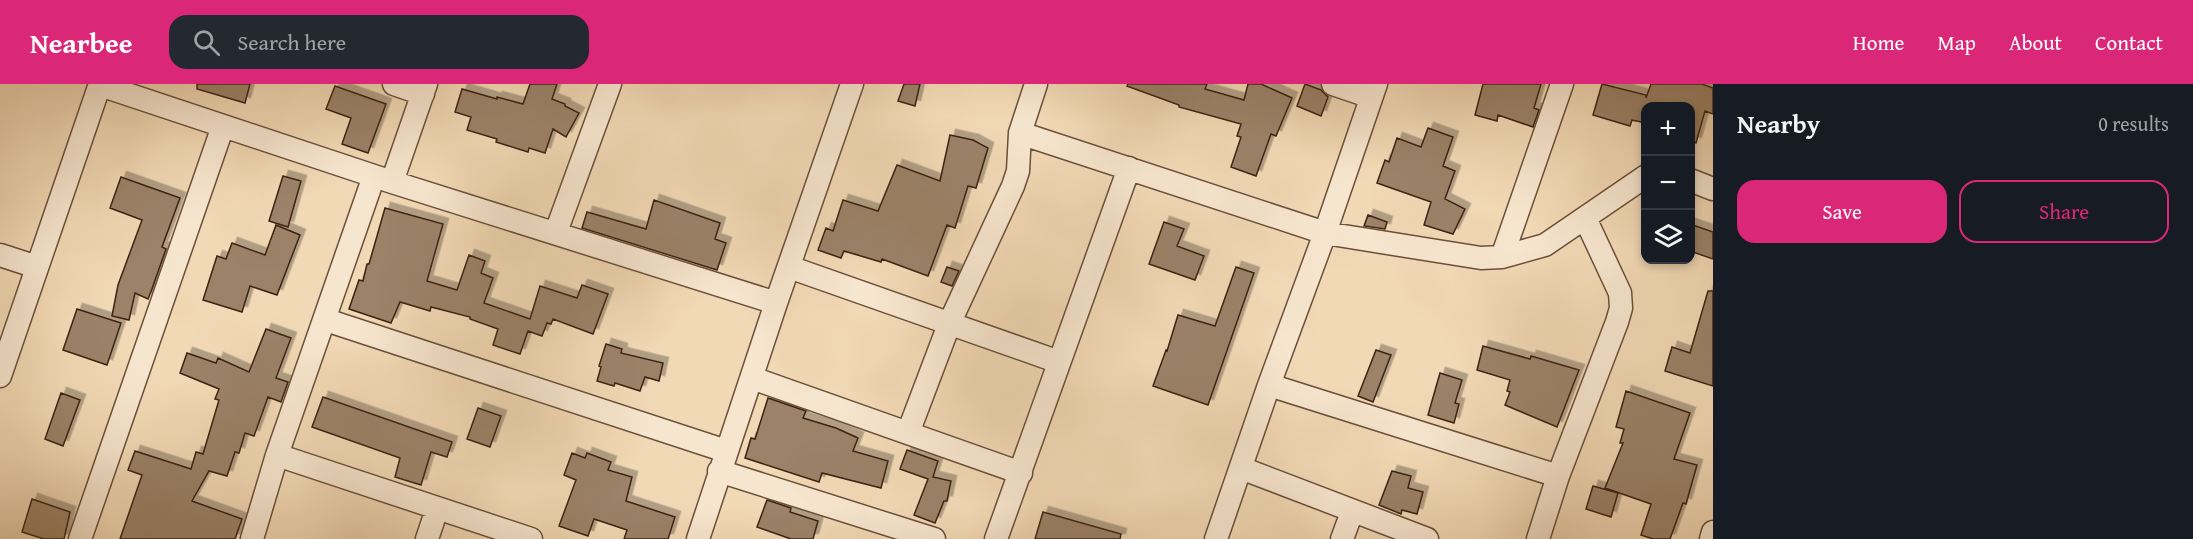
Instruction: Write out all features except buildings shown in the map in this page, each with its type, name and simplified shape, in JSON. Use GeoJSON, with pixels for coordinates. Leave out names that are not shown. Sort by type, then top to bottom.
{"type":"FeatureCollection","features":[{"type":"Feature","properties":{"kind":"street"},"geometry":{"type":"LineString","coordinates":[[252,539],[277,455],[326,320],[383,179],[424,89],[394,84]]}},
{"type":"Feature","properties":{"kind":"street"},"geometry":{"type":"LineString","coordinates":[[556,232],[610,84]]}},
{"type":"Feature","properties":{"kind":"street"},"geometry":{"type":"LineString","coordinates":[[698,539],[852,84]]}},
{"type":"Feature","properties":{"kind":"street"},"geometry":{"type":"LineString","coordinates":[[908,433],[950,322],[1013,186],[1018,171],[1020,133],[1036,84]]}},
{"type":"Feature","properties":{"kind":"street"},"geometry":{"type":"LineString","coordinates":[[1216,539],[1325,233],[1373,90],[1334,84]]}},
{"type":"Feature","properties":{"kind":"street"},"geometry":{"type":"LineString","coordinates":[[1502,257],[1562,84]]}},
{"type":"Feature","properties":{"kind":"street"},"geometry":{"type":"LineString","coordinates":[[0,376],[100,85],[383,179],[776,303]]}},
{"type":"Feature","properties":{"kind":"street"},"geometry":{"type":"LineString","coordinates":[[80,539],[223,126]]}},
{"type":"Feature","properties":{"kind":"street"},"geometry":{"type":"LineString","coordinates":[[1020,133],[1325,233],[1480,258],[1502,257],[1545,245],[1641,180]]}},
{"type":"Feature","properties":{"kind":"street"},"geometry":{"type":"LineString","coordinates":[[996,539],[1129,168]]}},
{"type":"Feature","properties":{"kind":"street"},"geometry":{"type":"LineString","coordinates":[[1695,182],[1713,189]]}},
{"type":"Feature","properties":{"kind":"street"},"geometry":{"type":"LineString","coordinates":[[1538,539],[1558,476],[1621,308],[1620,293],[1586,218]]}},
{"type":"Feature","properties":{"kind":"street"},"geometry":{"type":"LineString","coordinates":[[0,255],[37,267]]}},
{"type":"Feature","properties":{"kind":"street"},"geometry":{"type":"LineString","coordinates":[[789,267],[1059,362]]}},
{"type":"Feature","properties":{"kind":"street"},"geometry":{"type":"LineString","coordinates":[[326,320],[723,461],[885,532],[934,539]]}},
{"type":"Feature","properties":{"kind":"street"},"geometry":{"type":"LineString","coordinates":[[752,378],[1021,473]]}},
{"type":"Feature","properties":{"kind":"street"},"geometry":{"type":"LineString","coordinates":[[1269,385],[1558,476]]}},
{"type":"Feature","properties":{"kind":"street"},"geometry":{"type":"LineString","coordinates":[[277,455],[531,539]]}},
{"type":"Feature","properties":{"kind":"street"},"geometry":{"type":"LineString","coordinates":[[1241,468],[1427,539]]}},
{"type":"Feature","properties":{"kind":"street"},"geometry":{"type":"LineString","coordinates":[[427,539],[437,509]]}},
{"type":"Feature","properties":{"kind":"street"},"geometry":{"type":"LineString","coordinates":[[1342,539],[1352,512]]}},
{"type":"Feature","properties":{"kind":"street"},"geometry":{"type":"LineString","coordinates":[[1711,539],[1713,532]]}}]}
